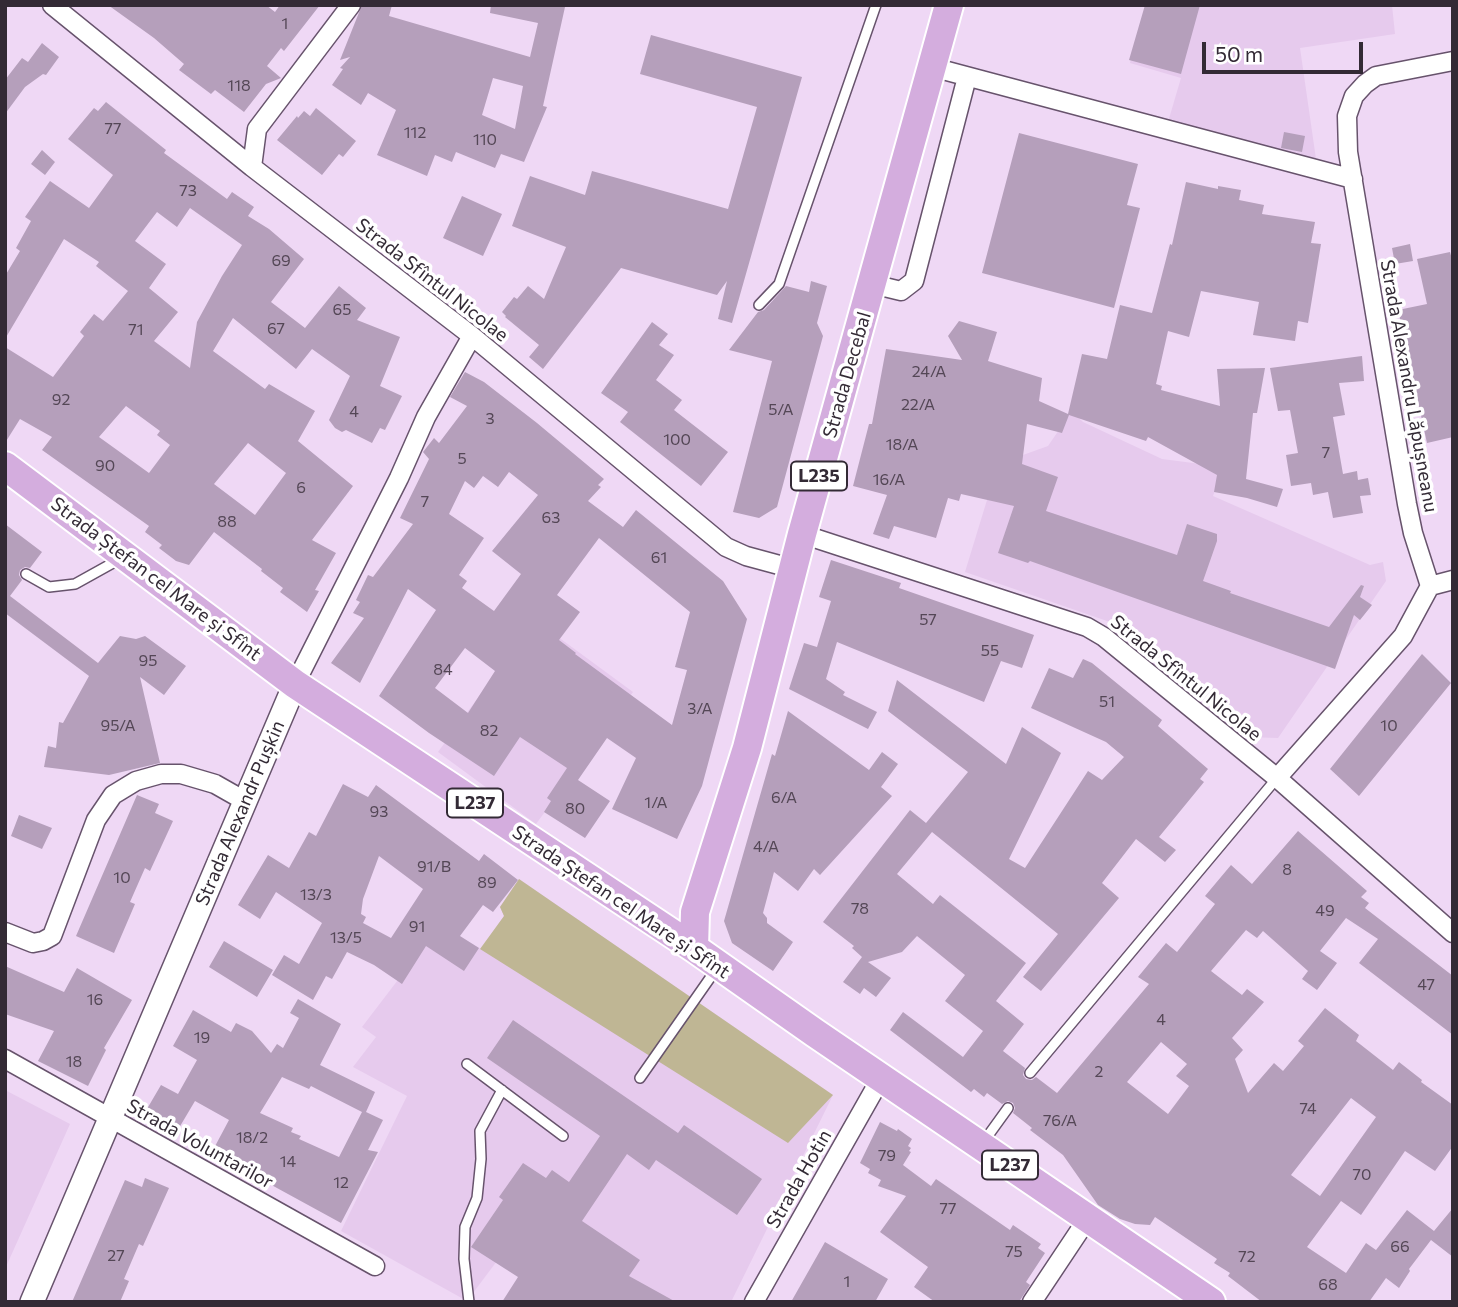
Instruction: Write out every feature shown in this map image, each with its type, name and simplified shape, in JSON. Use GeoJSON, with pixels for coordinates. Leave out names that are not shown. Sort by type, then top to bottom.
{"type":"FeatureCollection","features":[{"type":"Feature","properties":{"kind":"main road","name":"Strada Decebal"},"geometry":{"type":"LineString","coordinates":[[694,948],[695,912],[747,748],[802,534],[949,5]]}},
{"type":"Feature","properties":{"kind":"main road","name":"Strada Ștefan cel Mare și Sfînt"},"geometry":{"type":"LineString","coordinates":[[5,467],[295,684],[694,948],[718,967],[1208,1300]]}},
{"type":"Feature","properties":{"kind":"street","name":"Strada Sfîntul Nicolae"},"geometry":{"type":"LineString","coordinates":[[52,5],[252,167],[472,336],[726,547],[794,569]]}},
{"type":"Feature","properties":{"kind":"street"},"geometry":{"type":"LineString","coordinates":[[252,167],[257,128],[351,5]]}},
{"type":"Feature","properties":{"kind":"street","name":"Strada Alexandru Lăpușneanu"},"geometry":{"type":"LineString","coordinates":[[1430,586],[1407,504],[1348,152],[1347,116],[1354,96],[1376,76],[1453,61]]}},
{"type":"Feature","properties":{"kind":"street"},"geometry":{"type":"LineString","coordinates":[[932,67],[1353,179]]}},
{"type":"Feature","properties":{"kind":"street"},"geometry":{"type":"LineString","coordinates":[[872,284],[901,291],[914,281],[967,77]]}},
{"type":"Feature","properties":{"kind":"street","name":"Strada Alexandr Pușkin"},"geometry":{"type":"LineString","coordinates":[[32,1302],[295,684],[387,502],[432,405],[472,336]]}},
{"type":"Feature","properties":{"kind":"street","name":"Strada Sfîntul Nicolae"},"geometry":{"type":"LineString","coordinates":[[802,534],[1087,627],[1104,637],[1277,778],[1453,933]]}},
{"type":"Feature","properties":{"kind":"street"},"geometry":{"type":"LineString","coordinates":[[1277,778],[1403,636],[1430,586],[1453,580]]}},
{"type":"Feature","properties":{"kind":"street"},"geometry":{"type":"LineString","coordinates":[[5,932],[33,943],[52,936],[96,820],[113,795],[136,781],[161,774],[181,774],[215,784],[245,801]]}},
{"type":"Feature","properties":{"kind":"street","name":"Strada Voluntarilor"},"geometry":{"type":"LineString","coordinates":[[5,1059],[374,1266]]}},
{"type":"Feature","properties":{"kind":"street","name":"Strada Hotin"},"geometry":{"type":"LineString","coordinates":[[754,1302],[881,1078]]}},
{"type":"Feature","properties":{"kind":"street"},"geometry":{"type":"LineString","coordinates":[[1032,1302],[1088,1218]]}},
{"type":"Feature","properties":{"kind":"lane"},"geometry":{"type":"LineString","coordinates":[[759,305],[779,284],[876,5]]}},
{"type":"Feature","properties":{"kind":"lane"},"geometry":{"type":"LineString","coordinates":[[26,574],[49,587],[75,584],[125,556]]}},
{"type":"Feature","properties":{"kind":"lane"},"geometry":{"type":"LineString","coordinates":[[1030,1073],[1277,778]]}},
{"type":"Feature","properties":{"kind":"lane"},"geometry":{"type":"LineString","coordinates":[[640,1078],[718,967]]}},
{"type":"Feature","properties":{"kind":"lane"},"geometry":{"type":"LineString","coordinates":[[467,1064],[563,1136]]}},
{"type":"Feature","properties":{"kind":"lane"},"geometry":{"type":"LineString","coordinates":[[470,1302],[464,1259],[465,1227],[477,1198],[480,1131],[502,1090]]}},
{"type":"Feature","properties":{"kind":"lane"},"geometry":{"type":"LineString","coordinates":[[981,1145],[1008,1108]]}},
{"type":"Feature","properties":{"kind":"shaded area"},"geometry":{"type":"Polygon","coordinates":[[[1146,5],[1392,5],[1395,34],[1300,48],[1316,159],[1168,122],[1181,78],[1130,63],[1146,5]]]}},
{"type":"Feature","properties":{"kind":"shaded area"},"geometry":{"type":"Polygon","coordinates":[[[1072,411],[1083,422],[1162,459],[1224,467],[1213,496],[1370,565],[1383,562],[1386,581],[1278,738],[1246,737],[1110,622],[965,572],[998,464],[1048,446],[1072,411]]]}},
{"type":"Feature","properties":{"kind":"shaded area"},"geometry":{"type":"Polygon","coordinates":[[[535,620],[633,692],[536,824],[438,752],[535,620]]]}},
{"type":"Feature","properties":{"kind":"shaded area"},"geometry":{"type":"Polygon","coordinates":[[[519,879],[833,1095],[731,1302],[631,1302],[497,1261],[467,1301],[341,1231],[407,1096],[353,1067],[376,1037],[362,1027],[430,938],[453,933],[481,949],[504,916],[500,907],[519,879]]]}},
{"type":"Feature","properties":{"kind":"shaded area"},"geometry":{"type":"Polygon","coordinates":[[[519,879],[833,1095],[788,1143],[480,949],[504,916],[500,907],[519,879]]]}},
{"type":"Feature","properties":{"kind":"shaded area"},"geometry":{"type":"Polygon","coordinates":[[[5,1090],[70,1124],[5,1269],[5,1090]]]}},
{"type":"Feature","properties":{"kind":"building"},"geometry":{"type":"Polygon","coordinates":[[[108,5],[266,5],[275,12],[280,5],[320,5],[284,51],[281,48],[267,66],[281,78],[266,84],[244,112],[215,90],[211,94],[179,70],[184,64],[154,38],[108,5]]]}},
{"type":"Feature","properties":{"kind":"building"},"geometry":{"type":"Polygon","coordinates":[[[362,5],[392,5],[389,16],[530,57],[538,23],[490,13],[491,5],[565,7],[543,106],[547,107],[524,162],[501,154],[495,168],[456,152],[452,162],[435,155],[427,176],[377,155],[396,110],[368,93],[361,105],[332,85],[343,69],[340,68],[350,57],[340,60],[362,5]],[[493,78],[482,115],[515,129],[523,86],[493,78]]]}},
{"type":"Feature","properties":{"kind":"building"},"geometry":{"type":"Polygon","coordinates":[[[1145,5],[1200,5],[1181,74],[1129,60],[1145,5]]]}},
{"type":"Feature","properties":{"kind":"building"},"geometry":{"type":"Polygon","coordinates":[[[651,35],[802,77],[732,323],[718,319],[727,281],[717,295],[621,268],[543,369],[529,357],[539,345],[502,312],[514,297],[517,299],[528,286],[544,299],[566,247],[512,226],[530,176],[585,195],[592,171],[728,209],[757,107],[640,74],[651,35]]]}},
{"type":"Feature","properties":{"kind":"building"},"geometry":{"type":"Polygon","coordinates":[[[42,43],[59,57],[46,75],[43,74],[25,87],[5,114],[5,80],[22,58],[28,62],[42,43]]]}},
{"type":"Feature","properties":{"kind":"building"},"geometry":{"type":"Polygon","coordinates":[[[106,102],[166,150],[164,153],[227,199],[232,192],[254,207],[248,216],[269,229],[304,259],[271,302],[305,328],[339,286],[366,308],[357,320],[400,337],[380,386],[402,396],[385,430],[380,428],[372,443],[346,430],[342,432],[329,420],[350,376],[312,349],[296,369],[233,318],[213,351],[265,389],[269,384],[315,411],[298,441],[353,486],[312,540],[336,553],[315,590],[319,591],[307,612],[280,592],[283,588],[261,571],[262,569],[214,532],[189,565],[176,561],[159,548],[162,545],[145,532],[149,526],[42,450],[52,437],[20,419],[5,443],[5,347],[53,377],[84,336],[80,332],[94,314],[103,321],[128,291],[96,266],[99,262],[64,239],[5,339],[5,276],[20,251],[16,248],[31,221],[25,217],[50,181],[89,208],[113,175],[68,139],[94,108],[98,111],[106,102]],[[190,208],[177,227],[157,212],[135,241],[166,264],[149,288],[178,312],[154,341],[190,368],[197,322],[242,245],[190,208]],[[126,406],[99,437],[149,473],[170,445],[157,435],[160,431],[126,406]],[[248,443],[214,484],[255,515],[286,473],[248,443]]]}},
{"type":"Feature","properties":{"kind":"building"},"geometry":{"type":"Polygon","coordinates":[[[316,108],[356,141],[343,157],[339,154],[322,175],[277,140],[297,116],[298,118],[304,111],[310,116],[316,108]]]}},
{"type":"Feature","properties":{"kind":"building"},"geometry":{"type":"Polygon","coordinates":[[[1284,132],[1305,136],[1302,152],[1281,148],[1284,132]]]}},
{"type":"Feature","properties":{"kind":"building"},"geometry":{"type":"Polygon","coordinates":[[[1019,133],[1138,164],[1127,205],[1140,208],[1114,308],[982,273],[1019,133]]]}},
{"type":"Feature","properties":{"kind":"building"},"geometry":{"type":"Polygon","coordinates":[[[42,150],[55,162],[45,175],[31,164],[42,150]]]}},
{"type":"Feature","properties":{"kind":"building"},"geometry":{"type":"Polygon","coordinates":[[[1186,182],[1218,189],[1218,186],[1241,190],[1239,200],[1264,205],[1262,214],[1315,222],[1311,243],[1321,244],[1308,323],[1298,321],[1295,341],[1253,335],[1259,302],[1201,291],[1189,337],[1168,331],[1156,384],[1162,386],[1161,390],[1220,406],[1217,369],[1265,368],[1257,413],[1253,413],[1246,479],[1283,489],[1277,507],[1214,492],[1217,475],[1148,437],[1146,441],[1069,415],[1062,433],[1027,424],[1022,464],[1058,477],[1046,511],[1177,555],[1187,524],[1217,534],[1203,581],[1231,591],[1230,593],[1329,627],[1361,585],[1364,586],[1360,597],[1372,605],[1360,620],[1354,615],[1335,669],[1030,561],[1028,563],[998,553],[1014,506],[961,494],[959,501],[948,498],[936,538],[894,526],[889,539],[873,534],[887,495],[853,486],[869,424],[872,424],[886,349],[962,360],[948,336],[959,321],[997,332],[988,361],[1042,378],[1039,401],[1068,414],[1082,354],[1107,359],[1120,305],[1152,313],[1170,244],[1172,245],[1186,182]]]}},
{"type":"Feature","properties":{"kind":"building"},"geometry":{"type":"Polygon","coordinates":[[[462,196],[502,214],[483,256],[443,238],[462,196]]]}},
{"type":"Feature","properties":{"kind":"building"},"geometry":{"type":"Polygon","coordinates":[[[1410,244],[1413,261],[1395,264],[1392,248],[1410,244]]]}},
{"type":"Feature","properties":{"kind":"building"},"geometry":{"type":"Polygon","coordinates":[[[1450,252],[1453,263],[1453,437],[1427,443],[1398,310],[1427,304],[1417,259],[1450,252]]]}},
{"type":"Feature","properties":{"kind":"building"},"geometry":{"type":"Polygon","coordinates":[[[811,281],[827,286],[817,323],[823,336],[777,507],[759,518],[733,512],[772,361],[729,350],[758,312],[764,310],[786,286],[809,292],[811,281]]]}},
{"type":"Feature","properties":{"kind":"building"},"geometry":{"type":"Polygon","coordinates":[[[652,322],[668,334],[659,345],[674,355],[656,380],[682,400],[674,410],[728,452],[701,486],[620,422],[628,412],[601,393],[652,322]]]}},
{"type":"Feature","properties":{"kind":"building"},"geometry":{"type":"Polygon","coordinates":[[[1362,356],[1364,381],[1339,383],[1345,415],[1333,417],[1343,474],[1357,471],[1358,480],[1368,478],[1371,495],[1360,496],[1363,513],[1333,518],[1328,492],[1313,495],[1311,483],[1291,486],[1286,455],[1298,453],[1290,410],[1278,411],[1270,368],[1362,356]]]}},
{"type":"Feature","properties":{"kind":"building"},"geometry":{"type":"Polygon","coordinates":[[[465,372],[484,382],[604,479],[598,485],[601,487],[588,501],[623,527],[636,510],[723,581],[747,619],[702,786],[677,839],[612,809],[636,758],[607,738],[578,780],[610,801],[585,838],[544,812],[551,801],[547,798],[567,768],[520,737],[494,776],[379,696],[436,610],[408,589],[360,683],[331,663],[364,618],[353,613],[360,602],[356,600],[368,575],[373,577],[413,524],[400,518],[429,459],[423,452],[434,438],[439,443],[467,406],[450,397],[465,372]],[[509,472],[498,487],[483,476],[474,488],[465,481],[449,514],[484,538],[459,575],[467,581],[462,588],[494,611],[521,574],[492,551],[538,495],[509,472]],[[599,538],[557,595],[580,612],[559,640],[672,725],[687,670],[675,667],[690,612],[599,538]],[[465,648],[435,688],[468,713],[495,671],[465,648]]]}},
{"type":"Feature","properties":{"kind":"building"},"geometry":{"type":"Polygon","coordinates":[[[5,524],[42,552],[30,568],[20,570],[22,580],[10,596],[98,663],[120,636],[136,639],[145,636],[186,666],[164,695],[140,677],[160,763],[109,775],[44,767],[48,746],[56,748],[59,722],[63,723],[89,676],[5,613],[5,524]]]}},
{"type":"Feature","properties":{"kind":"building"},"geometry":{"type":"Polygon","coordinates":[[[831,560],[901,583],[899,588],[1034,635],[1022,668],[1001,661],[984,702],[837,642],[826,679],[845,692],[843,695],[877,712],[868,729],[789,689],[804,643],[817,647],[831,601],[819,597],[831,560]]]}},
{"type":"Feature","properties":{"kind":"building"},"geometry":{"type":"Polygon","coordinates":[[[1422,654],[1451,683],[1359,796],[1330,769],[1422,654]]]}},
{"type":"Feature","properties":{"kind":"building"},"geometry":{"type":"Polygon","coordinates":[[[1083,659],[1092,663],[1162,720],[1158,726],[1208,769],[1200,779],[1204,782],[1159,837],[1176,850],[1165,862],[1136,839],[1102,883],[1119,898],[1041,991],[1023,977],[1058,934],[932,832],[897,874],[933,904],[940,895],[1026,963],[996,1001],[1024,1024],[1003,1051],[1025,1068],[1023,1075],[1026,1079],[1032,1080],[1036,1077],[1057,1093],[1149,984],[1138,977],[1166,943],[1177,952],[1215,904],[1205,896],[1231,865],[1252,884],[1298,831],[1367,891],[1361,897],[1369,903],[1365,908],[1453,976],[1453,1035],[1359,963],[1378,939],[1346,918],[1320,951],[1337,963],[1317,990],[1302,979],[1308,971],[1263,931],[1257,938],[1246,930],[1211,971],[1242,995],[1247,989],[1264,1002],[1232,1038],[1243,1050],[1235,1059],[1248,1093],[1274,1063],[1283,1071],[1304,1046],[1298,1041],[1325,1008],[1359,1035],[1356,1041],[1393,1070],[1399,1062],[1453,1105],[1453,1146],[1435,1171],[1405,1151],[1361,1215],[1341,1201],[1307,1247],[1346,1273],[1366,1243],[1376,1250],[1407,1210],[1434,1231],[1453,1208],[1453,1257],[1431,1240],[1409,1269],[1399,1288],[1386,1278],[1369,1302],[1262,1302],[1228,1276],[1230,1273],[1214,1263],[1217,1259],[1155,1217],[1150,1225],[1135,1224],[1120,1219],[1098,1205],[1063,1155],[1013,1113],[1013,1103],[1008,1101],[1002,1104],[987,1093],[984,1097],[974,1089],[971,1092],[890,1030],[903,1012],[963,1057],[983,1031],[945,1001],[965,975],[917,936],[902,952],[868,962],[891,978],[876,997],[864,988],[860,994],[843,982],[862,957],[852,948],[854,946],[823,922],[910,810],[926,823],[968,772],[888,711],[897,680],[1006,764],[1022,727],[1061,753],[1009,859],[1025,868],[1088,771],[1102,780],[1124,757],[1106,742],[1031,708],[1049,668],[1073,678],[1083,659]],[[1161,1042],[1127,1082],[1168,1114],[1189,1086],[1176,1076],[1187,1064],[1161,1042]],[[1351,1098],[1291,1175],[1320,1196],[1376,1117],[1351,1098]]]}},
{"type":"Feature","properties":{"kind":"building"},"geometry":{"type":"Polygon","coordinates":[[[788,711],[869,770],[882,752],[898,764],[881,787],[892,796],[820,875],[814,869],[798,891],[774,872],[763,913],[767,923],[793,942],[773,971],[732,943],[724,921],[772,754],[775,756],[788,711]]]}},
{"type":"Feature","properties":{"kind":"building"},"geometry":{"type":"Polygon","coordinates":[[[343,784],[368,797],[376,785],[479,861],[484,854],[518,880],[493,912],[483,905],[460,936],[479,948],[464,971],[426,946],[402,984],[374,965],[347,952],[332,979],[326,976],[313,1000],[272,975],[284,955],[299,964],[322,923],[276,892],[260,919],[238,905],[268,855],[289,868],[309,832],[316,836],[343,784]],[[379,856],[363,899],[361,914],[366,917],[363,923],[391,938],[423,889],[379,856]]]}},
{"type":"Feature","properties":{"kind":"building"},"geometry":{"type":"Polygon","coordinates":[[[137,795],[159,804],[155,813],[173,821],[150,871],[145,868],[130,902],[135,904],[114,953],[76,936],[137,795]]]}},
{"type":"Feature","properties":{"kind":"building"},"geometry":{"type":"Polygon","coordinates":[[[19,815],[52,828],[42,849],[11,836],[19,815]]]}},
{"type":"Feature","properties":{"kind":"building"},"geometry":{"type":"Polygon","coordinates":[[[224,941],[273,970],[257,997],[209,967],[224,941]]]}},
{"type":"Feature","properties":{"kind":"building"},"geometry":{"type":"Polygon","coordinates":[[[5,966],[64,992],[77,968],[132,1000],[104,1048],[106,1050],[88,1086],[38,1061],[54,1031],[5,1014],[5,966]]]}},
{"type":"Feature","properties":{"kind":"building"},"geometry":{"type":"Polygon","coordinates":[[[298,999],[341,1024],[320,1065],[375,1092],[366,1112],[383,1120],[368,1150],[378,1152],[341,1223],[213,1150],[229,1120],[195,1101],[176,1133],[144,1114],[161,1085],[178,1094],[197,1060],[173,1046],[193,1010],[231,1032],[236,1023],[252,1031],[271,1053],[277,1044],[283,1048],[299,1018],[290,1013],[298,999]],[[282,1077],[260,1113],[293,1128],[291,1132],[301,1136],[299,1139],[339,1157],[362,1112],[311,1086],[309,1089],[282,1077]]]}},
{"type":"Feature","properties":{"kind":"building"},"geometry":{"type":"Polygon","coordinates":[[[513,1020],[678,1133],[684,1125],[762,1179],[737,1215],[656,1160],[649,1170],[627,1154],[582,1221],[640,1260],[629,1276],[676,1302],[502,1302],[518,1277],[471,1247],[503,1200],[499,1197],[523,1163],[546,1178],[552,1170],[569,1182],[600,1136],[487,1058],[513,1020]]]}},
{"type":"Feature","properties":{"kind":"building"},"geometry":{"type":"Polygon","coordinates":[[[880,1122],[897,1131],[898,1129],[912,1139],[908,1146],[911,1152],[903,1165],[931,1186],[936,1179],[1010,1230],[1013,1225],[1041,1244],[1038,1248],[1045,1253],[1026,1282],[1030,1285],[1019,1302],[935,1302],[914,1287],[928,1267],[880,1232],[906,1196],[878,1186],[881,1180],[868,1173],[870,1169],[860,1163],[880,1122]]]}},
{"type":"Feature","properties":{"kind":"building"},"geometry":{"type":"Polygon","coordinates":[[[145,1178],[169,1188],[143,1246],[139,1244],[124,1279],[129,1281],[120,1302],[72,1302],[125,1180],[142,1187],[145,1178]]]}},
{"type":"Feature","properties":{"kind":"building"},"geometry":{"type":"Polygon","coordinates":[[[825,1242],[888,1279],[875,1302],[791,1302],[825,1242]]]}}]}
